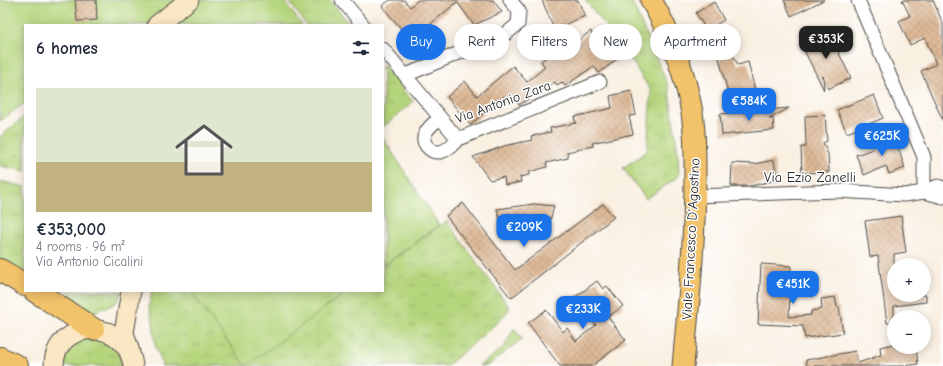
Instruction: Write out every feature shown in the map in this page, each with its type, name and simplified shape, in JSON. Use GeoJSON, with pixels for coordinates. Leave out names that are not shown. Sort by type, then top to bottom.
{"type":"FeatureCollection","features":[{"type":"Feature","properties":{"kind":"highway"},"geometry":{"type":"LineString","coordinates":[[0,270],[24,284]]}},
{"type":"Feature","properties":{"kind":"highway"},"geometry":{"type":"LineString","coordinates":[[37,292],[95,329]]}},
{"type":"Feature","properties":{"kind":"highway"},"geometry":{"type":"LineString","coordinates":[[0,358],[17,366]]}},
{"type":"Feature","properties":{"kind":"main road","name":"Viale Francesco D'Agostino"},"geometry":{"type":"LineString","coordinates":[[651,0],[667,27],[679,59],[691,103],[695,141],[695,196],[684,366]]}},
{"type":"Feature","properties":{"kind":"street"},"geometry":{"type":"LineString","coordinates":[[158,24],[189,0]]}},
{"type":"Feature","properties":{"kind":"street"},"geometry":{"type":"LineString","coordinates":[[342,0],[362,24]]}},
{"type":"Feature","properties":{"kind":"street"},"geometry":{"type":"LineString","coordinates":[[406,76],[507,33],[518,24],[519,12],[510,0]]}},
{"type":"Feature","properties":{"kind":"street"},"geometry":{"type":"LineString","coordinates":[[858,0],[924,157],[924,192],[943,197]]}},
{"type":"Feature","properties":{"kind":"street","name":"Via Antonio Zara"},"geometry":{"type":"LineString","coordinates":[[384,49],[458,139],[600,82]]}},
{"type":"Feature","properties":{"kind":"street"},"geometry":{"type":"LineString","coordinates":[[440,118],[424,135],[424,140],[427,147],[433,151],[440,152],[447,149],[458,139]]}},
{"type":"Feature","properties":{"kind":"street","name":"Via Ezio Zanelli"},"geometry":{"type":"LineString","coordinates":[[695,196],[838,192],[905,195],[924,192],[938,186],[943,188]]}},
{"type":"Feature","properties":{"kind":"street"},"geometry":{"type":"LineString","coordinates":[[95,329],[115,315],[124,292]]}},
{"type":"Feature","properties":{"kind":"street"},"geometry":{"type":"LineString","coordinates":[[131,292],[124,333],[132,361]]}},
{"type":"Feature","properties":{"kind":"street"},"geometry":{"type":"LineString","coordinates":[[54,366],[58,351],[68,338],[80,331],[95,329],[110,333],[120,339],[132,361]]}},
{"type":"Feature","properties":{"kind":"green space"},"geometry":{"type":"Polygon","coordinates":[[[0,0],[283,0],[301,24],[24,24],[24,104],[0,121],[0,0]]]}},
{"type":"Feature","properties":{"kind":"green space"},"geometry":{"type":"Polygon","coordinates":[[[288,0],[330,0],[349,24],[305,24],[288,0]]]}},
{"type":"Feature","properties":{"kind":"green space"},"geometry":{"type":"Polygon","coordinates":[[[585,0],[631,0],[641,24],[604,24],[585,0]]]}},
{"type":"Feature","properties":{"kind":"green space"},"geometry":{"type":"Polygon","coordinates":[[[642,25],[650,44],[650,60],[657,60],[668,85],[678,153],[679,176],[646,199],[623,168],[647,151],[651,91],[631,60],[642,60],[642,25]]]}},
{"type":"Feature","properties":{"kind":"green space"},"geometry":{"type":"Polygon","coordinates":[[[384,66],[413,102],[384,126],[384,66]]]}},
{"type":"Feature","properties":{"kind":"green space"},"geometry":{"type":"Polygon","coordinates":[[[24,117],[24,171],[0,166],[0,137],[24,117]]]}},
{"type":"Feature","properties":{"kind":"green space"},"geometry":{"type":"Polygon","coordinates":[[[384,140],[439,225],[384,265],[384,140]]]}},
{"type":"Feature","properties":{"kind":"green space"},"geometry":{"type":"Polygon","coordinates":[[[0,181],[24,187],[24,280],[0,264],[0,181]]]}},
{"type":"Feature","properties":{"kind":"green space"},"geometry":{"type":"Polygon","coordinates":[[[447,221],[510,308],[500,320],[447,366],[161,366],[162,363],[155,345],[153,321],[149,306],[152,292],[191,292],[246,365],[347,292],[384,292],[384,265],[447,221]]]}},
{"type":"Feature","properties":{"kind":"green space"},"geometry":{"type":"Polygon","coordinates":[[[40,292],[122,292],[117,302],[106,308],[69,319],[40,292]]]}},
{"type":"Feature","properties":{"kind":"green space"},"geometry":{"type":"Polygon","coordinates":[[[191,292],[347,292],[248,365],[245,365],[191,292]]]}},
{"type":"Feature","properties":{"kind":"green space"},"geometry":{"type":"Polygon","coordinates":[[[514,328],[522,339],[487,366],[479,366],[504,347],[514,328]]]}},
{"type":"Feature","properties":{"kind":"green space"},"geometry":{"type":"Polygon","coordinates":[[[86,339],[106,342],[114,348],[123,366],[63,366],[65,357],[70,349],[77,343],[86,339]]]}},
{"type":"Feature","properties":{"kind":"building"},"geometry":{"type":"Polygon","coordinates":[[[75,0],[96,0],[97,20],[77,21],[75,0]]]}},
{"type":"Feature","properties":{"kind":"building"},"geometry":{"type":"Polygon","coordinates":[[[390,0],[404,0],[410,7],[418,0],[493,0],[502,12],[473,24],[457,2],[431,24],[397,24],[382,6],[390,0]]]}},
{"type":"Feature","properties":{"kind":"building"},"geometry":{"type":"Polygon","coordinates":[[[542,0],[578,0],[585,16],[566,24],[552,24],[542,0]]]}},
{"type":"Feature","properties":{"kind":"building"},"geometry":{"type":"Polygon","coordinates":[[[784,0],[824,0],[791,16],[784,0]]]}},
{"type":"Feature","properties":{"kind":"building"},"geometry":{"type":"Polygon","coordinates":[[[902,0],[933,0],[943,24],[943,121],[921,71],[936,64],[925,38],[910,45],[899,21],[910,16],[902,0]]]}},
{"type":"Feature","properties":{"kind":"building"},"geometry":{"type":"Polygon","coordinates":[[[714,2],[724,20],[717,24],[703,24],[696,13],[714,2]]]}},
{"type":"Feature","properties":{"kind":"building"},"geometry":{"type":"Polygon","coordinates":[[[828,31],[851,78],[828,89],[823,76],[824,90],[801,44],[828,31]]]}},
{"type":"Feature","properties":{"kind":"building"},"geometry":{"type":"Polygon","coordinates":[[[589,32],[589,60],[616,60],[599,73],[594,66],[565,86],[562,82],[557,85],[555,82],[519,105],[516,100],[510,103],[504,96],[470,125],[447,97],[465,81],[477,96],[513,66],[527,82],[545,67],[541,61],[542,60],[581,60],[581,38],[589,32]]]}},
{"type":"Feature","properties":{"kind":"building"},"geometry":{"type":"Polygon","coordinates":[[[720,60],[735,60],[738,65],[748,62],[755,90],[729,97],[720,60]]]}},
{"type":"Feature","properties":{"kind":"building"},"geometry":{"type":"Polygon","coordinates":[[[631,91],[636,115],[629,116],[633,134],[592,143],[593,146],[567,152],[568,158],[546,163],[547,167],[529,172],[529,175],[520,177],[521,182],[505,185],[504,177],[490,180],[473,157],[504,146],[532,140],[531,136],[551,132],[550,128],[576,123],[574,117],[612,108],[610,96],[631,91]]]}},
{"type":"Feature","properties":{"kind":"building"},"geometry":{"type":"Polygon","coordinates":[[[874,95],[883,118],[847,133],[837,110],[874,95]]]}},
{"type":"Feature","properties":{"kind":"building"},"geometry":{"type":"Polygon","coordinates":[[[789,108],[769,119],[773,118],[774,130],[722,135],[720,114],[789,108]]]}},
{"type":"Feature","properties":{"kind":"building"},"geometry":{"type":"Polygon","coordinates":[[[825,115],[827,141],[823,143],[828,154],[829,172],[802,173],[801,147],[806,147],[805,116],[825,115]]]}},
{"type":"Feature","properties":{"kind":"building"},"geometry":{"type":"Polygon","coordinates":[[[894,136],[905,168],[889,174],[886,166],[864,175],[856,155],[873,149],[871,145],[894,136]]]}},
{"type":"Feature","properties":{"kind":"building"},"geometry":{"type":"Polygon","coordinates":[[[774,160],[777,180],[750,186],[731,186],[732,163],[755,164],[774,160]]]}},
{"type":"Feature","properties":{"kind":"building"},"geometry":{"type":"Polygon","coordinates":[[[463,203],[515,270],[603,204],[614,217],[511,298],[446,216],[463,203]]]}},
{"type":"Feature","properties":{"kind":"building"},"geometry":{"type":"Polygon","coordinates":[[[534,204],[554,206],[550,221],[506,223],[500,221],[497,209],[534,204]]]}},
{"type":"Feature","properties":{"kind":"building"},"geometry":{"type":"Polygon","coordinates":[[[901,216],[906,252],[894,254],[894,258],[887,258],[887,302],[926,302],[894,306],[894,310],[887,310],[887,323],[878,256],[870,257],[865,221],[901,216]]]}},
{"type":"Feature","properties":{"kind":"building"},"geometry":{"type":"Polygon","coordinates":[[[761,264],[791,266],[789,317],[811,315],[811,311],[822,309],[821,299],[835,297],[837,307],[839,307],[843,333],[805,338],[803,326],[758,324],[761,264]]]}},
{"type":"Feature","properties":{"kind":"building"},"geometry":{"type":"Polygon","coordinates":[[[597,281],[603,289],[607,286],[623,306],[608,317],[626,340],[592,366],[560,366],[528,323],[546,310],[563,332],[567,328],[576,341],[596,325],[574,298],[597,281]]]}},
{"type":"Feature","properties":{"kind":"building"},"geometry":{"type":"Polygon","coordinates":[[[887,346],[887,354],[917,354],[918,364],[903,366],[807,366],[806,360],[855,351],[858,363],[881,355],[880,347],[887,346]]]}}]}
